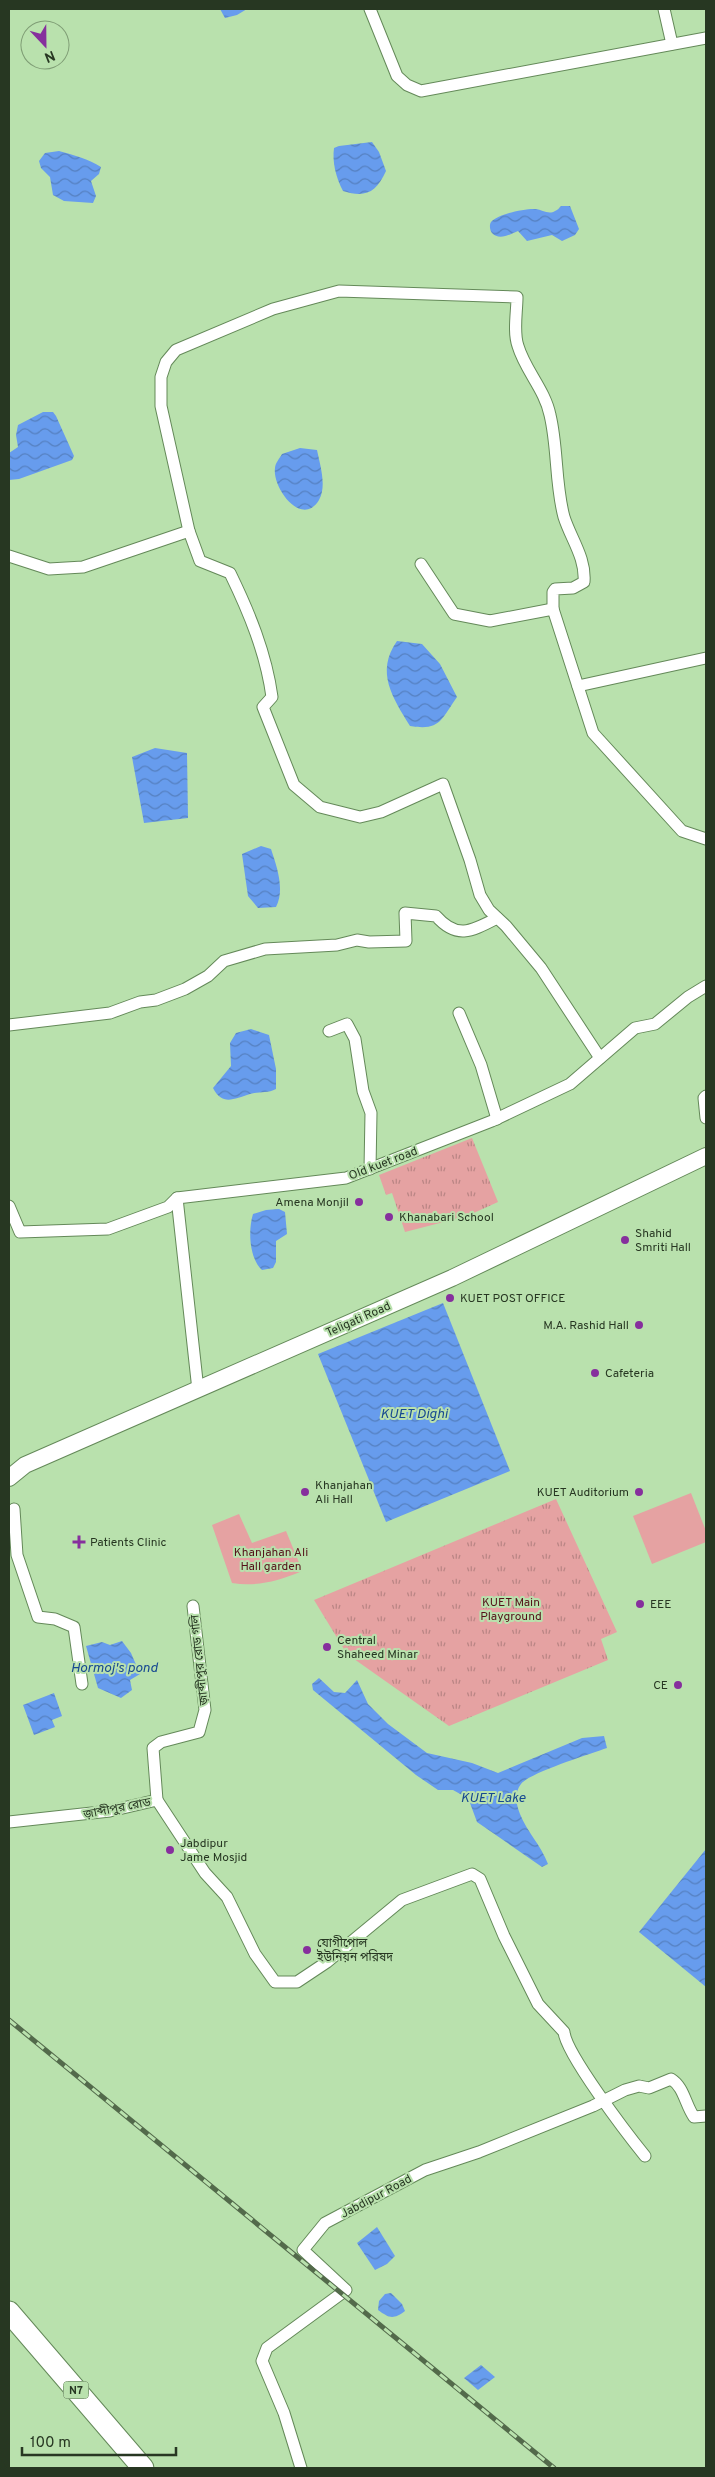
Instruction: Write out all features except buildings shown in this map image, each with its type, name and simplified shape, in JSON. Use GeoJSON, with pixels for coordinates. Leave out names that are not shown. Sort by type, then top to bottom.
{"type":"FeatureCollection","features":[{"type":"Feature","properties":{"kind":"highway","name":"N7"},"geometry":{"type":"LineString","coordinates":[[9,2312],[142,2468]]}},
{"type":"Feature","properties":{"kind":"main road","name":"Teligati Road"},"geometry":{"type":"LineString","coordinates":[[9,1478],[25,1465],[452,1278],[706,1156]]}},
{"type":"Feature","properties":{"kind":"street"},"geometry":{"type":"LineString","coordinates":[[370,9],[397,76],[407,85],[420,91],[706,38]]}},
{"type":"Feature","properties":{"kind":"street"},"geometry":{"type":"LineString","coordinates":[[664,9],[672,44]]}},
{"type":"Feature","properties":{"kind":"street"},"geometry":{"type":"LineString","coordinates":[[600,1058],[541,968],[489,910],[480,895],[470,860],[443,784],[381,812],[360,817],[320,807],[294,785],[263,706],[272,697],[269,673],[257,634],[230,573],[200,562],[189,531],[161,406],[161,377],[166,362],[176,350],[273,309],[339,291],[516,297],[517,345],[534,383],[547,403],[553,430],[564,516],[581,557],[585,572],[584,582],[578,586],[555,589],[553,592],[553,609],[593,733],[682,831],[706,839]]}},
{"type":"Feature","properties":{"kind":"street"},"geometry":{"type":"LineString","coordinates":[[9,556],[49,569],[83,567],[189,531]]}},
{"type":"Feature","properties":{"kind":"street"},"geometry":{"type":"LineString","coordinates":[[421,564],[454,614],[490,621],[553,609]]}},
{"type":"Feature","properties":{"kind":"street"},"geometry":{"type":"LineString","coordinates":[[578,686],[706,658]]}},
{"type":"Feature","properties":{"kind":"street"},"geometry":{"type":"LineString","coordinates":[[9,1025],[110,1013],[140,1002],[156,1000],[186,990],[208,976],[224,961],[265,949],[337,945],[357,940],[369,942],[406,941],[406,913],[436,916],[446,928],[460,932],[481,926],[497,918]]}},
{"type":"Feature","properties":{"kind":"street","name":"Old kuet road"},"geometry":{"type":"LineString","coordinates":[[9,1206],[20,1232],[108,1229],[168,1207],[177,1198],[346,1178],[497,1119],[570,1084],[636,1028],[655,1024],[688,997],[706,986]]}},
{"type":"Feature","properties":{"kind":"street"},"geometry":{"type":"LineString","coordinates":[[460,1013],[481,1065],[497,1119]]}},
{"type":"Feature","properties":{"kind":"street"},"geometry":{"type":"LineString","coordinates":[[329,1031],[347,1024],[355,1039],[363,1091],[372,1113],[370,1169]]}},
{"type":"Feature","properties":{"kind":"street"},"geometry":{"type":"LineString","coordinates":[[706,1096],[704,1098],[706,1118]]}},
{"type":"Feature","properties":{"kind":"street"},"geometry":{"type":"LineString","coordinates":[[177,1198],[198,1390]]}},
{"type":"Feature","properties":{"kind":"street"},"geometry":{"type":"LineString","coordinates":[[14,1509],[16,1554],[38,1617],[55,1619],[74,1628],[82,1684]]}},
{"type":"Feature","properties":{"kind":"street","name":"জ়াব্দীপুর রোড গলি"},"geometry":{"type":"LineString","coordinates":[[157,1800],[153,1748],[160,1742],[199,1732],[205,1710],[193,1606]]}},
{"type":"Feature","properties":{"kind":"street","name":"জ়াব্দীপুর রোড"},"geometry":{"type":"LineString","coordinates":[[9,1822],[110,1811],[157,1800],[205,1873],[227,1897],[245,1931],[254,1954],[275,1982],[297,1982],[328,1962],[402,1900],[472,1874],[480,1879],[504,1936],[538,2004],[564,2032],[565,2040],[604,2100]]}},
{"type":"Feature","properties":{"kind":"street","name":"Jabdipur Road"},"geometry":{"type":"LineString","coordinates":[[301,2468],[284,2413],[262,2361],[267,2348],[346,2290],[303,2250],[325,2223],[425,2170],[478,2152],[625,2090],[639,2086],[649,2088],[671,2079],[679,2084],[687,2108],[694,2117],[706,2116]]}},
{"type":"Feature","properties":{"kind":"street"},"geometry":{"type":"LineString","coordinates":[[604,2100],[645,2156]]}},
{"type":"Feature","properties":{"kind":"green space"},"geometry":{"type":"Polygon","coordinates":[[[472,1138],[498,1202],[467,1216],[405,1232],[392,1193],[386,1195],[379,1175],[472,1138]]]}},
{"type":"Feature","properties":{"kind":"green space"},"geometry":{"type":"Polygon","coordinates":[[[691,1493],[706,1531],[706,1542],[652,1564],[633,1516],[691,1493]]]}},
{"type":"Feature","properties":{"kind":"green space","name":"KUET Main Playground"},"geometry":{"type":"Polygon","coordinates":[[[556,1499],[617,1632],[601,1639],[608,1660],[449,1726],[347,1654],[314,1600],[556,1499]]]}},
{"type":"Feature","properties":{"kind":"green space","name":"Khanjahan Ali Hall garden"},"geometry":{"type":"Polygon","coordinates":[[[239,1514],[252,1543],[286,1531],[300,1565],[300,1572],[267,1582],[250,1584],[232,1583],[212,1525],[239,1514]]]}},
{"type":"Feature","properties":{"kind":"water"},"geometry":{"type":"Polygon","coordinates":[[[220,9],[247,9],[237,15],[225,18],[220,9]]]}},
{"type":"Feature","properties":{"kind":"water"},"geometry":{"type":"Polygon","coordinates":[[[372,142],[379,152],[386,171],[382,178],[374,189],[364,194],[343,191],[335,170],[334,148],[372,142]]]}},
{"type":"Feature","properties":{"kind":"water"},"geometry":{"type":"Polygon","coordinates":[[[59,151],[86,159],[101,167],[99,174],[91,181],[96,196],[93,203],[64,201],[53,195],[50,177],[41,168],[39,161],[45,153],[59,151]]]}},
{"type":"Feature","properties":{"kind":"water"},"geometry":{"type":"Polygon","coordinates":[[[561,206],[570,206],[579,229],[575,235],[562,241],[552,235],[527,241],[518,231],[501,237],[491,231],[491,222],[499,216],[531,209],[550,213],[561,206]]]}},
{"type":"Feature","properties":{"kind":"water"},"geometry":{"type":"Polygon","coordinates":[[[43,412],[53,412],[56,416],[74,456],[72,460],[19,479],[9,480],[9,453],[18,447],[16,435],[18,425],[43,412]]]}},
{"type":"Feature","properties":{"kind":"water"},"geometry":{"type":"Polygon","coordinates":[[[300,448],[317,450],[323,482],[319,500],[312,507],[305,510],[290,502],[283,494],[275,476],[275,466],[282,454],[300,448]]]}},
{"type":"Feature","properties":{"kind":"water"},"geometry":{"type":"Polygon","coordinates":[[[397,641],[422,644],[440,664],[457,697],[443,718],[434,725],[428,727],[410,726],[393,695],[389,685],[387,663],[397,641]]]}},
{"type":"Feature","properties":{"kind":"water"},"geometry":{"type":"Polygon","coordinates":[[[155,748],[187,753],[188,818],[144,823],[132,757],[155,748]]]}},
{"type":"Feature","properties":{"kind":"water"},"geometry":{"type":"Polygon","coordinates":[[[261,846],[271,849],[278,871],[280,893],[276,907],[258,908],[248,896],[242,854],[261,846]]]}},
{"type":"Feature","properties":{"kind":"water"},"geometry":{"type":"Polygon","coordinates":[[[251,1029],[269,1035],[276,1069],[276,1089],[229,1100],[224,1099],[213,1088],[231,1066],[230,1043],[236,1033],[251,1029]]]}},
{"type":"Feature","properties":{"kind":"water"},"geometry":{"type":"Polygon","coordinates":[[[279,1209],[285,1212],[287,1234],[276,1241],[276,1262],[273,1268],[262,1270],[252,1251],[251,1221],[253,1214],[279,1209]]]}},
{"type":"Feature","properties":{"kind":"water","name":"KUET Dighi"},"geometry":{"type":"Polygon","coordinates":[[[443,1303],[510,1471],[386,1522],[318,1354],[443,1303]]]}},
{"type":"Feature","properties":{"kind":"water","name":"Hormoj's pond"},"geometry":{"type":"Polygon","coordinates":[[[122,1641],[131,1653],[140,1674],[130,1680],[132,1690],[121,1698],[98,1688],[86,1646],[102,1642],[110,1645],[122,1641]]]}},
{"type":"Feature","properties":{"kind":"water","name":"KUET Lake"},"geometry":{"type":"Polygon","coordinates":[[[319,1678],[334,1692],[345,1693],[357,1680],[368,1704],[388,1724],[427,1753],[472,1763],[498,1773],[582,1738],[604,1736],[607,1748],[535,1775],[519,1787],[516,1799],[517,1806],[526,1827],[548,1864],[542,1867],[477,1822],[470,1803],[462,1795],[453,1790],[438,1790],[416,1775],[313,1690],[312,1684],[319,1678]]]}},
{"type":"Feature","properties":{"kind":"water"},"geometry":{"type":"Polygon","coordinates":[[[54,1693],[62,1716],[52,1720],[55,1727],[34,1735],[23,1705],[54,1693]]]}},
{"type":"Feature","properties":{"kind":"water"},"geometry":{"type":"Polygon","coordinates":[[[706,1849],[706,1987],[639,1932],[706,1849]]]}},
{"type":"Feature","properties":{"kind":"water"},"geometry":{"type":"Polygon","coordinates":[[[377,2227],[395,2256],[387,2264],[375,2270],[357,2243],[377,2227]]]}},
{"type":"Feature","properties":{"kind":"water"},"geometry":{"type":"Polygon","coordinates":[[[391,2293],[402,2304],[405,2311],[394,2317],[385,2315],[378,2310],[379,2301],[385,2294],[391,2293]]]}},
{"type":"Feature","properties":{"kind":"water"},"geometry":{"type":"Polygon","coordinates":[[[481,2365],[495,2377],[478,2390],[464,2378],[481,2365]]]}},
{"type":"Feature","properties":{"kind":"railway"},"geometry":{"type":"LineString","coordinates":[[9,2020],[554,2468]]}},
{"type":"Feature","properties":{"kind":"place","name":"Amena Monjil"},"geometry":{"type":"Point","coordinates":[359,1202]}},
{"type":"Feature","properties":{"kind":"place","name":"Khanabari School"},"geometry":{"type":"Point","coordinates":[389,1217]}},
{"type":"Feature","properties":{"kind":"place","name":"Shahid Smriti Hall"},"geometry":{"type":"Point","coordinates":[625,1240]}},
{"type":"Feature","properties":{"kind":"place","name":"KUET POST OFFICE"},"geometry":{"type":"Point","coordinates":[450,1298]}},
{"type":"Feature","properties":{"kind":"place","name":"M.A. Rashid Hall"},"geometry":{"type":"Point","coordinates":[639,1325]}},
{"type":"Feature","properties":{"kind":"place","name":"Cafeteria"},"geometry":{"type":"Point","coordinates":[595,1373]}},
{"type":"Feature","properties":{"kind":"place","name":"Khanjahan Ali Hall"},"geometry":{"type":"Point","coordinates":[305,1492]}},
{"type":"Feature","properties":{"kind":"place","name":"KUET Auditorium"},"geometry":{"type":"Point","coordinates":[639,1492]}},
{"type":"Feature","properties":{"kind":"place","name":"Patients Clinic"},"geometry":{"type":"Point","coordinates":[79,1542]}},
{"type":"Feature","properties":{"kind":"place","name":"EEE"},"geometry":{"type":"Point","coordinates":[640,1604]}},
{"type":"Feature","properties":{"kind":"place","name":"Central Shaheed Minar"},"geometry":{"type":"Point","coordinates":[327,1647]}},
{"type":"Feature","properties":{"kind":"place","name":"CE"},"geometry":{"type":"Point","coordinates":[678,1685]}},
{"type":"Feature","properties":{"kind":"place","name":"Jabdipur Jame Mosjid"},"geometry":{"type":"Point","coordinates":[170,1850]}},
{"type":"Feature","properties":{"kind":"place","name":"যোগীপোল ইউনিয়ন পরিষদ"},"geometry":{"type":"Point","coordinates":[307,1950]}}]}
